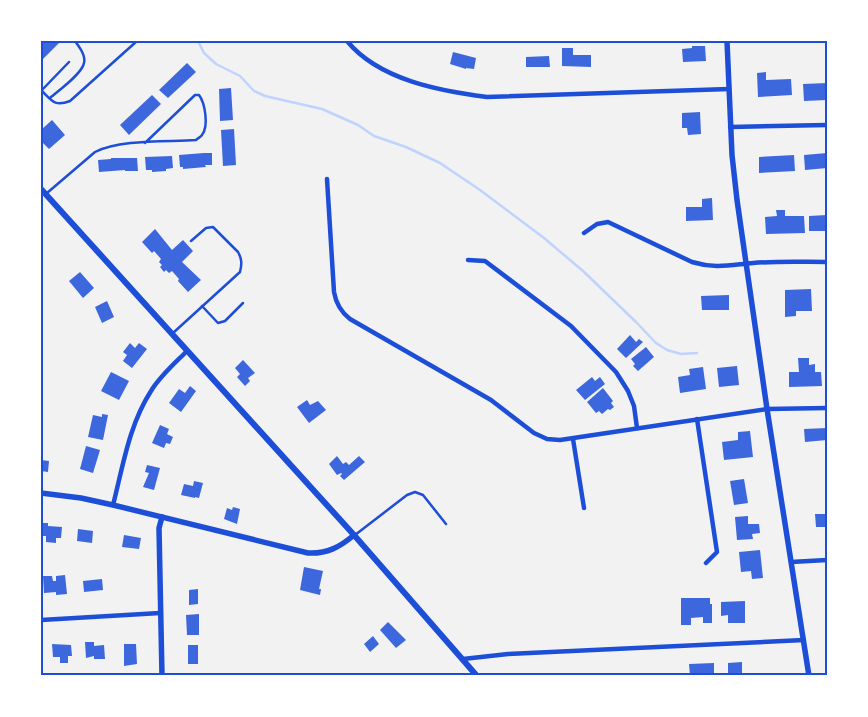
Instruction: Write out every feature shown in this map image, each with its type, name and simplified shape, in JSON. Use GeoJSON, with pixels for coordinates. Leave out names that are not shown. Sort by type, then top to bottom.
{"type":"FeatureCollection","features":[{"type":"Feature","properties":{"kind":"main road"},"geometry":{"type":"LineString","coordinates":[[43,191],[354,535],[477,676]]}},
{"type":"Feature","properties":{"kind":"street"},"geometry":{"type":"LineString","coordinates":[[348,41],[366,60],[402,79],[487,97],[729,89]]}},
{"type":"Feature","properties":{"kind":"street"},"geometry":{"type":"LineString","coordinates":[[727,41],[730,127],[745,264],[809,676]]}},
{"type":"Feature","properties":{"kind":"street"},"geometry":{"type":"LineString","coordinates":[[730,127],[827,125]]}},
{"type":"Feature","properties":{"kind":"street"},"geometry":{"type":"LineString","coordinates":[[328,179],[334,292],[336,303],[342,312],[350,319],[491,400],[534,434],[554,440],[767,409],[827,408]]}},
{"type":"Feature","properties":{"kind":"street"},"geometry":{"type":"LineString","coordinates":[[584,233],[597,224],[608,222],[704,266],[827,262]]}},
{"type":"Feature","properties":{"kind":"street"},"geometry":{"type":"LineString","coordinates":[[468,260],[484,261],[571,326],[622,380],[634,406],[637,428]]}},
{"type":"Feature","properties":{"kind":"street"},"geometry":{"type":"LineString","coordinates":[[113,504],[131,434],[142,406],[152,389],[187,351]]}},
{"type":"Feature","properties":{"kind":"street"},"geometry":{"type":"LineString","coordinates":[[697,419],[717,552],[706,564]]}},
{"type":"Feature","properties":{"kind":"street"},"geometry":{"type":"LineString","coordinates":[[573,438],[584,508]]}},
{"type":"Feature","properties":{"kind":"street"},"geometry":{"type":"LineString","coordinates":[[41,493],[113,504],[308,554],[327,552],[354,535]]}},
{"type":"Feature","properties":{"kind":"street"},"geometry":{"type":"LineString","coordinates":[[162,517],[159,528],[162,676]]}},
{"type":"Feature","properties":{"kind":"street"},"geometry":{"type":"LineString","coordinates":[[792,562],[827,560]]}},
{"type":"Feature","properties":{"kind":"street"},"geometry":{"type":"LineString","coordinates":[[41,620],[160,613]]}},
{"type":"Feature","properties":{"kind":"street"},"geometry":{"type":"LineString","coordinates":[[463,659],[508,654],[804,640]]}},
{"type":"Feature","properties":{"kind":"lane"},"geometry":{"type":"LineString","coordinates":[[50,98],[81,70],[84,62],[83,55],[75,41]]}},
{"type":"Feature","properties":{"kind":"lane"},"geometry":{"type":"LineString","coordinates":[[69,62],[41,91],[55,103],[61,105],[70,101],[137,41]]}},
{"type":"Feature","properties":{"kind":"lane"},"geometry":{"type":"LineString","coordinates":[[43,191],[94,152],[104,147],[196,140],[203,134],[205,123],[203,102],[199,95],[195,95],[145,143]]}},
{"type":"Feature","properties":{"kind":"lane"},"geometry":{"type":"LineString","coordinates":[[172,334],[240,272],[242,265],[241,257],[213,228],[206,228],[191,241]]}},
{"type":"Feature","properties":{"kind":"lane"},"geometry":{"type":"LineString","coordinates":[[202,306],[218,323],[225,321],[243,303]]}},
{"type":"Feature","properties":{"kind":"lane"},"geometry":{"type":"LineString","coordinates":[[354,535],[406,496],[415,492],[423,495],[446,524]]}},
{"type":"Feature","properties":{"kind":"building"},"geometry":{"type":"Polygon","coordinates":[[[41,41],[61,41],[41,61],[41,41]]]}},
{"type":"Feature","properties":{"kind":"building"},"geometry":{"type":"Polygon","coordinates":[[[692,46],[705,46],[706,61],[683,62],[682,49],[692,48],[692,46]]]}},
{"type":"Feature","properties":{"kind":"building"},"geometry":{"type":"Polygon","coordinates":[[[562,48],[573,48],[573,55],[591,55],[591,67],[562,66],[562,48]]]}},
{"type":"Feature","properties":{"kind":"building"},"geometry":{"type":"Polygon","coordinates":[[[453,52],[476,58],[474,69],[466,69],[450,64],[453,52]]]}},
{"type":"Feature","properties":{"kind":"building"},"geometry":{"type":"Polygon","coordinates":[[[549,56],[550,67],[526,67],[526,57],[549,56]]]}},
{"type":"Feature","properties":{"kind":"building"},"geometry":{"type":"Polygon","coordinates":[[[187,63],[196,72],[168,98],[159,90],[187,63]]]}},
{"type":"Feature","properties":{"kind":"building"},"geometry":{"type":"Polygon","coordinates":[[[766,72],[766,80],[791,79],[792,95],[758,97],[757,73],[766,72]]]}},
{"type":"Feature","properties":{"kind":"building"},"geometry":{"type":"Polygon","coordinates":[[[827,83],[827,100],[804,101],[803,84],[827,83]]]}},
{"type":"Feature","properties":{"kind":"building"},"geometry":{"type":"Polygon","coordinates":[[[231,88],[233,120],[220,121],[219,89],[231,88]]]}},
{"type":"Feature","properties":{"kind":"building"},"geometry":{"type":"Polygon","coordinates":[[[152,95],[161,104],[129,135],[120,125],[152,95]]]}},
{"type":"Feature","properties":{"kind":"building"},"geometry":{"type":"Polygon","coordinates":[[[700,112],[701,134],[688,135],[687,128],[682,128],[682,113],[700,112]]]}},
{"type":"Feature","properties":{"kind":"building"},"geometry":{"type":"Polygon","coordinates":[[[52,120],[65,135],[49,149],[41,141],[41,130],[52,120]]]}},
{"type":"Feature","properties":{"kind":"building"},"geometry":{"type":"Polygon","coordinates":[[[234,129],[236,165],[223,166],[221,130],[234,129]]]}},
{"type":"Feature","properties":{"kind":"building"},"geometry":{"type":"Polygon","coordinates":[[[212,153],[212,165],[183,169],[183,167],[180,167],[179,155],[212,153]]]}},
{"type":"Feature","properties":{"kind":"building"},"geometry":{"type":"Polygon","coordinates":[[[827,153],[827,168],[805,170],[804,155],[827,153]]]}},
{"type":"Feature","properties":{"kind":"building"},"geometry":{"type":"Polygon","coordinates":[[[794,155],[795,171],[759,173],[759,157],[794,155]]]}},
{"type":"Feature","properties":{"kind":"building"},"geometry":{"type":"Polygon","coordinates":[[[172,156],[173,168],[166,169],[166,171],[152,172],[152,170],[146,170],[145,157],[172,156]]]}},
{"type":"Feature","properties":{"kind":"building"},"geometry":{"type":"Polygon","coordinates":[[[137,158],[138,171],[99,172],[98,160],[137,158]]]}},
{"type":"Feature","properties":{"kind":"building"},"geometry":{"type":"Polygon","coordinates":[[[712,198],[713,220],[686,221],[686,207],[702,207],[702,199],[712,198]]]}},
{"type":"Feature","properties":{"kind":"building"},"geometry":{"type":"Polygon","coordinates":[[[776,210],[785,210],[785,216],[804,216],[805,233],[766,234],[765,217],[777,216],[776,210]]]}},
{"type":"Feature","properties":{"kind":"building"},"geometry":{"type":"Polygon","coordinates":[[[827,215],[827,231],[809,231],[809,216],[827,215]]]}},
{"type":"Feature","properties":{"kind":"building"},"geometry":{"type":"Polygon","coordinates":[[[155,229],[172,250],[183,240],[193,251],[182,262],[201,280],[188,292],[172,271],[169,273],[166,270],[164,272],[160,267],[162,265],[159,262],[161,259],[154,251],[152,253],[142,242],[155,229]]]}},
{"type":"Feature","properties":{"kind":"building"},"geometry":{"type":"Polygon","coordinates":[[[80,272],[94,288],[83,298],[69,281],[80,272]]]}},
{"type":"Feature","properties":{"kind":"building"},"geometry":{"type":"Polygon","coordinates":[[[811,289],[812,311],[796,311],[796,316],[785,317],[785,290],[811,289]]]}},
{"type":"Feature","properties":{"kind":"building"},"geometry":{"type":"Polygon","coordinates":[[[729,295],[729,310],[702,310],[701,296],[729,295]]]}},
{"type":"Feature","properties":{"kind":"building"},"geometry":{"type":"Polygon","coordinates":[[[107,301],[114,317],[102,323],[95,307],[107,301]]]}},
{"type":"Feature","properties":{"kind":"building"},"geometry":{"type":"Polygon","coordinates":[[[630,335],[636,342],[639,339],[643,342],[626,358],[617,349],[630,335]]]}},
{"type":"Feature","properties":{"kind":"building"},"geometry":{"type":"Polygon","coordinates":[[[130,343],[135,348],[139,343],[147,349],[132,368],[123,361],[127,355],[123,352],[130,343]]]}},
{"type":"Feature","properties":{"kind":"building"},"geometry":{"type":"Polygon","coordinates":[[[646,347],[654,357],[638,371],[633,366],[635,364],[631,359],[646,347]]]}},
{"type":"Feature","properties":{"kind":"building"},"geometry":{"type":"Polygon","coordinates":[[[798,358],[809,358],[809,365],[815,364],[815,372],[821,372],[822,386],[789,387],[789,372],[799,372],[798,358]]]}},
{"type":"Feature","properties":{"kind":"building"},"geometry":{"type":"Polygon","coordinates":[[[243,360],[255,373],[248,378],[250,381],[245,386],[237,377],[240,374],[235,368],[243,360]]]}},
{"type":"Feature","properties":{"kind":"building"},"geometry":{"type":"Polygon","coordinates":[[[737,366],[739,385],[719,387],[717,368],[737,366]]]}},
{"type":"Feature","properties":{"kind":"building"},"geometry":{"type":"Polygon","coordinates":[[[703,367],[706,389],[680,393],[678,377],[690,375],[689,369],[703,367]]]}},
{"type":"Feature","properties":{"kind":"building"},"geometry":{"type":"Polygon","coordinates":[[[111,372],[129,381],[119,400],[101,391],[111,372]]]}},
{"type":"Feature","properties":{"kind":"building"},"geometry":{"type":"Polygon","coordinates":[[[592,377],[595,381],[600,377],[605,384],[585,400],[576,390],[592,377]]]}},
{"type":"Feature","properties":{"kind":"building"},"geometry":{"type":"Polygon","coordinates":[[[190,386],[196,391],[181,412],[169,403],[179,389],[185,393],[190,386]]]}},
{"type":"Feature","properties":{"kind":"building"},"geometry":{"type":"Polygon","coordinates":[[[603,388],[613,401],[611,403],[614,407],[602,414],[599,411],[596,413],[587,402],[603,388]]]}},
{"type":"Feature","properties":{"kind":"building"},"geometry":{"type":"Polygon","coordinates":[[[307,400],[310,405],[318,401],[326,410],[309,423],[297,407],[307,400]]]}},
{"type":"Feature","properties":{"kind":"building"},"geometry":{"type":"Polygon","coordinates":[[[102,414],[108,415],[103,440],[88,437],[93,415],[102,417],[102,414]]]}},
{"type":"Feature","properties":{"kind":"building"},"geometry":{"type":"Polygon","coordinates":[[[160,425],[169,429],[167,434],[173,437],[170,444],[166,443],[164,448],[152,443],[160,425]]]}},
{"type":"Feature","properties":{"kind":"building"},"geometry":{"type":"Polygon","coordinates":[[[827,428],[827,440],[805,442],[804,429],[827,428]]]}},
{"type":"Feature","properties":{"kind":"building"},"geometry":{"type":"Polygon","coordinates":[[[750,431],[753,457],[724,460],[722,442],[738,440],[738,432],[750,431]]]}},
{"type":"Feature","properties":{"kind":"building"},"geometry":{"type":"Polygon","coordinates":[[[86,446],[100,450],[93,473],[80,469],[86,446]]]}},
{"type":"Feature","properties":{"kind":"building"},"geometry":{"type":"Polygon","coordinates":[[[337,456],[343,464],[346,462],[349,465],[359,456],[365,462],[344,480],[340,476],[342,474],[337,475],[329,464],[337,456]]]}},
{"type":"Feature","properties":{"kind":"building"},"geometry":{"type":"Polygon","coordinates":[[[41,460],[49,461],[48,472],[41,471],[41,460]]]}},
{"type":"Feature","properties":{"kind":"building"},"geometry":{"type":"Polygon","coordinates":[[[147,465],[160,468],[154,490],[143,487],[149,473],[145,472],[147,465]]]}},
{"type":"Feature","properties":{"kind":"building"},"geometry":{"type":"Polygon","coordinates":[[[744,479],[748,503],[734,505],[730,481],[744,479]]]}},
{"type":"Feature","properties":{"kind":"building"},"geometry":{"type":"Polygon","coordinates":[[[194,481],[203,483],[199,498],[181,495],[184,484],[193,486],[194,481]]]}},
{"type":"Feature","properties":{"kind":"building"},"geometry":{"type":"Polygon","coordinates":[[[233,507],[240,509],[237,524],[224,519],[227,508],[232,510],[233,507]]]}},
{"type":"Feature","properties":{"kind":"building"},"geometry":{"type":"Polygon","coordinates":[[[815,514],[827,514],[827,527],[816,527],[815,514]]]}},
{"type":"Feature","properties":{"kind":"building"},"geometry":{"type":"Polygon","coordinates":[[[748,516],[748,524],[759,524],[760,533],[752,534],[753,539],[737,540],[735,517],[748,516]]]}},
{"type":"Feature","properties":{"kind":"building"},"geometry":{"type":"Polygon","coordinates":[[[41,523],[48,523],[48,526],[62,527],[61,538],[56,538],[56,543],[46,542],[46,536],[41,536],[41,523]]]}},
{"type":"Feature","properties":{"kind":"building"},"geometry":{"type":"Polygon","coordinates":[[[78,529],[93,531],[92,543],[77,541],[78,529]]]}},
{"type":"Feature","properties":{"kind":"building"},"geometry":{"type":"Polygon","coordinates":[[[124,535],[141,538],[139,549],[122,547],[124,535]]]}},
{"type":"Feature","properties":{"kind":"building"},"geometry":{"type":"Polygon","coordinates":[[[760,550],[763,578],[752,579],[751,571],[741,572],[739,552],[760,550]]]}},
{"type":"Feature","properties":{"kind":"building"},"geometry":{"type":"Polygon","coordinates":[[[304,567],[323,571],[319,589],[321,589],[320,595],[300,590],[304,567]]]}},
{"type":"Feature","properties":{"kind":"building"},"geometry":{"type":"Polygon","coordinates":[[[65,575],[67,594],[56,595],[56,592],[44,593],[43,576],[52,576],[53,581],[56,581],[56,576],[65,575]]]}},
{"type":"Feature","properties":{"kind":"building"},"geometry":{"type":"Polygon","coordinates":[[[102,579],[103,590],[84,592],[83,581],[102,579]]]}},
{"type":"Feature","properties":{"kind":"building"},"geometry":{"type":"Polygon","coordinates":[[[198,589],[198,604],[189,605],[189,590],[198,589]]]}},
{"type":"Feature","properties":{"kind":"building"},"geometry":{"type":"Polygon","coordinates":[[[681,598],[710,598],[710,604],[712,604],[712,623],[703,623],[703,617],[691,618],[691,625],[681,625],[681,598]]]}},
{"type":"Feature","properties":{"kind":"building"},"geometry":{"type":"Polygon","coordinates":[[[745,601],[745,623],[728,623],[728,615],[721,616],[721,602],[745,601]]]}},
{"type":"Feature","properties":{"kind":"building"},"geometry":{"type":"Polygon","coordinates":[[[199,614],[199,635],[187,635],[186,615],[199,614]]]}},
{"type":"Feature","properties":{"kind":"building"},"geometry":{"type":"Polygon","coordinates":[[[388,622],[406,640],[396,648],[380,630],[388,622]]]}},
{"type":"Feature","properties":{"kind":"building"},"geometry":{"type":"Polygon","coordinates":[[[373,636],[379,644],[370,652],[364,644],[373,636]]]}},
{"type":"Feature","properties":{"kind":"building"},"geometry":{"type":"Polygon","coordinates":[[[85,642],[94,642],[94,646],[104,645],[105,659],[94,659],[94,656],[86,658],[85,642]]]}},
{"type":"Feature","properties":{"kind":"building"},"geometry":{"type":"Polygon","coordinates":[[[52,644],[71,645],[72,656],[68,656],[68,663],[60,663],[60,657],[53,657],[52,644]]]}},
{"type":"Feature","properties":{"kind":"building"},"geometry":{"type":"Polygon","coordinates":[[[124,644],[136,644],[137,664],[124,666],[124,644]]]}},
{"type":"Feature","properties":{"kind":"building"},"geometry":{"type":"Polygon","coordinates":[[[188,645],[198,645],[198,664],[188,664],[188,645]]]}},
{"type":"Feature","properties":{"kind":"building"},"geometry":{"type":"Polygon","coordinates":[[[742,662],[742,676],[728,676],[728,663],[742,662]]]}},
{"type":"Feature","properties":{"kind":"building"},"geometry":{"type":"Polygon","coordinates":[[[714,663],[714,675],[690,676],[689,664],[714,663]]]}},
{"type":"Feature","properties":{"kind":"waterway"},"geometry":{"type":"LineString","coordinates":[[198,41],[204,53],[216,64],[240,76],[254,91],[265,96],[322,109],[358,125],[374,136],[406,147],[440,163],[544,238],[583,271],[656,343],[667,350],[681,354],[697,353]]}}]}
